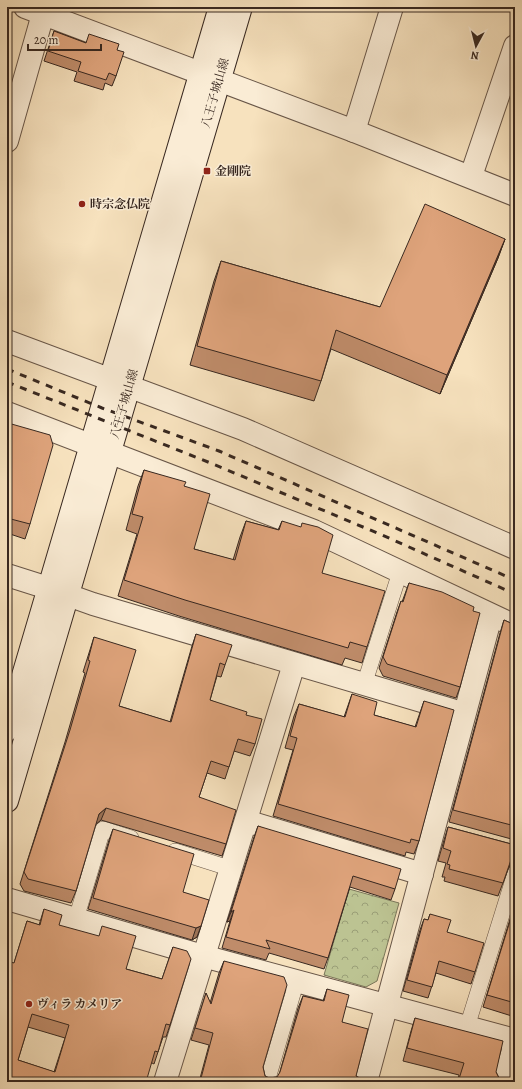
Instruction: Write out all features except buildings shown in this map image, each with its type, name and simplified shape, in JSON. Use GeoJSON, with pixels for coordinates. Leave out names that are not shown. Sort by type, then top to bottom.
{"type":"FeatureCollection","features":[{"type":"Feature","properties":{"kind":"street","name":"八王子城山線"},"geometry":{"type":"LineString","coordinates":[[210,76],[220,7]]}},
{"type":"Feature","properties":{"kind":"street","name":"八王子城山線"},"geometry":{"type":"LineString","coordinates":[[7,801],[69,595],[100,449],[119,383],[210,76],[241,7]]}},
{"type":"Feature","properties":{"kind":"street"},"geometry":{"type":"LineString","coordinates":[[354,131],[392,7]]}},
{"type":"Feature","properties":{"kind":"street"},"geometry":{"type":"LineString","coordinates":[[7,141],[38,9],[471,176],[515,195]]}},
{"type":"Feature","properties":{"kind":"street"},"geometry":{"type":"LineString","coordinates":[[471,176],[513,59]]}},
{"type":"Feature","properties":{"kind":"street"},"geometry":{"type":"LineString","coordinates":[[7,341],[243,430],[515,548]]}},
{"type":"Feature","properties":{"kind":"street"},"geometry":{"type":"LineString","coordinates":[[7,413],[314,532],[515,626]]}},
{"type":"Feature","properties":{"kind":"street","name":"八王子城山線"},"geometry":{"type":"LineString","coordinates":[[7,730],[48,588],[100,449]]}},
{"type":"Feature","properties":{"kind":"street"},"geometry":{"type":"LineString","coordinates":[[7,575],[94,604],[465,714]]}},
{"type":"Feature","properties":{"kind":"street"},"geometry":{"type":"LineString","coordinates":[[366,1082],[422,874],[442,830],[465,714],[491,616]]}},
{"type":"Feature","properties":{"kind":"street"},"geometry":{"type":"LineString","coordinates":[[165,1082],[202,956],[232,869],[294,664]]}},
{"type":"Feature","properties":{"kind":"street"},"geometry":{"type":"LineString","coordinates":[[246,821],[422,874]]}},
{"type":"Feature","properties":{"kind":"street"},"geometry":{"type":"LineString","coordinates":[[7,899],[202,956],[297,980],[467,1027],[515,1042],[504,1082]]}},
{"type":"Feature","properties":{"kind":"lane"},"geometry":{"type":"LineString","coordinates":[[364,684],[400,572]]}},
{"type":"Feature","properties":{"kind":"lane"},"geometry":{"type":"LineString","coordinates":[[76,919],[103,829],[148,843]]}},
{"type":"Feature","properties":{"kind":"lane"},"geometry":{"type":"LineString","coordinates":[[164,848],[232,869]]}},
{"type":"Feature","properties":{"kind":"lane"},"geometry":{"type":"LineString","coordinates":[[467,1027],[515,873]]}},
{"type":"Feature","properties":{"kind":"lane"},"geometry":{"type":"LineString","coordinates":[[267,1082],[297,980]]}},
{"type":"Feature","properties":{"kind":"green space"},"geometry":{"type":"Polygon","coordinates":[[[349,889],[399,903],[377,981],[366,987],[324,975],[349,889]]]}},
{"type":"Feature","properties":{"kind":"railway"},"geometry":{"type":"LineString","coordinates":[[7,369],[102,408],[219,451],[515,580]]}},
{"type":"Feature","properties":{"kind":"railway"},"geometry":{"type":"LineString","coordinates":[[7,382],[213,464],[382,535],[515,594]]}},
{"type":"Feature","properties":{"kind":"place","name":"金剛院"},"geometry":{"type":"Point","coordinates":[207,171]}},
{"type":"Feature","properties":{"kind":"place","name":"時宗念仏院"},"geometry":{"type":"Point","coordinates":[82,204]}},
{"type":"Feature","properties":{"kind":"place","name":"ヴィラ カメリア"},"geometry":{"type":"Point","coordinates":[29,1004]}}]}
